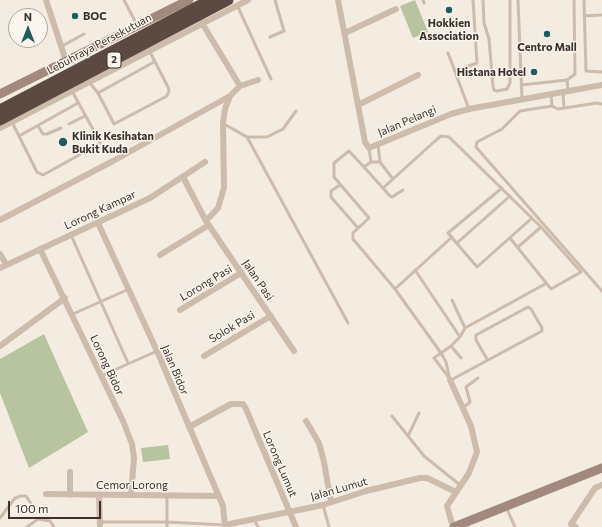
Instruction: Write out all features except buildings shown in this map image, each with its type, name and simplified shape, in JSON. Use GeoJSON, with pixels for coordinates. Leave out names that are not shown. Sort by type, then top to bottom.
{"type":"FeatureCollection","features":[{"type":"Feature","properties":{"kind":"highway","name":"Lebuhraya Persekutuan"},"geometry":{"type":"LineString","coordinates":[[0,110],[210,0]]}},
{"type":"Feature","properties":{"kind":"highway","name":"Lebuhraya Persekutuan"},"geometry":{"type":"LineString","coordinates":[[0,120],[233,3]]}},
{"type":"Feature","properties":{"kind":"street"},"geometry":{"type":"LineString","coordinates":[[46,0],[60,47],[66,61]]}},
{"type":"Feature","properties":{"kind":"street"},"geometry":{"type":"LineString","coordinates":[[0,94],[138,27],[189,0]]}},
{"type":"Feature","properties":{"kind":"street"},"geometry":{"type":"LineString","coordinates":[[0,128],[202,23],[233,3],[248,0]]}},
{"type":"Feature","properties":{"kind":"street","name":"Jalan Pelangi"},"geometry":{"type":"LineString","coordinates":[[338,0],[365,142],[369,148],[451,114],[469,109],[565,90],[602,85]]}},
{"type":"Feature","properties":{"kind":"street"},"geometry":{"type":"LineString","coordinates":[[345,33],[396,9]]}},
{"type":"Feature","properties":{"kind":"street"},"geometry":{"type":"LineString","coordinates":[[202,23],[240,86]]}},
{"type":"Feature","properties":{"kind":"street"},"geometry":{"type":"LineString","coordinates":[[358,105],[418,75]]}},
{"type":"Feature","properties":{"kind":"street"},"geometry":{"type":"LineString","coordinates":[[0,220],[113,161],[230,96],[240,86],[258,80]]}},
{"type":"Feature","properties":{"kind":"street"},"geometry":{"type":"LineString","coordinates":[[160,255],[207,223],[218,208],[224,188],[223,123],[225,109],[230,96]]}},
{"type":"Feature","properties":{"kind":"street","name":"Lorong Kampar"},"geometry":{"type":"LineString","coordinates":[[0,268],[150,198],[205,162]]}},
{"type":"Feature","properties":{"kind":"street","name":"Jalan Pasi"},"geometry":{"type":"LineString","coordinates":[[183,177],[207,223],[294,351]]}},
{"type":"Feature","properties":{"kind":"street","name":"Jalan Bidor"},"geometry":{"type":"LineString","coordinates":[[98,223],[129,289],[223,506],[225,526]]}},
{"type":"Feature","properties":{"kind":"street","name":"Lorong Bidor"},"geometry":{"type":"LineString","coordinates":[[40,249],[73,314],[132,444],[134,458],[131,494]]}},
{"type":"Feature","properties":{"kind":"street"},"geometry":{"type":"LineString","coordinates":[[0,254],[6,264]]}},
{"type":"Feature","properties":{"kind":"street","name":"Lorong Pasi"},"geometry":{"type":"LineString","coordinates":[[180,310],[241,273]]}},
{"type":"Feature","properties":{"kind":"street"},"geometry":{"type":"LineString","coordinates":[[0,346],[26,329],[65,298]]}},
{"type":"Feature","properties":{"kind":"street","name":"Solok Pasi"},"geometry":{"type":"LineString","coordinates":[[204,356],[270,316]]}},
{"type":"Feature","properties":{"kind":"street"},"geometry":{"type":"LineString","coordinates":[[450,380],[464,407],[478,452],[469,473],[447,506],[453,527],[602,468]]}},
{"type":"Feature","properties":{"kind":"street","name":"Lorong Lumut"},"geometry":{"type":"LineString","coordinates":[[189,427],[232,404],[243,404],[296,527]]}},
{"type":"Feature","properties":{"kind":"street"},"geometry":{"type":"LineString","coordinates":[[306,421],[319,443],[331,502]]}},
{"type":"Feature","properties":{"kind":"street"},"geometry":{"type":"LineString","coordinates":[[70,472],[70,495]]}},
{"type":"Feature","properties":{"kind":"street","name":"Jalan Lumut"},"geometry":{"type":"LineString","coordinates":[[225,526],[254,518],[323,505],[366,490],[426,478],[456,492]]}},
{"type":"Feature","properties":{"kind":"street"},"geometry":{"type":"LineString","coordinates":[[571,526],[595,488],[602,486]]}},
{"type":"Feature","properties":{"kind":"street","name":"Cemor Lorong"},"geometry":{"type":"LineString","coordinates":[[46,494],[218,496]]}},
{"type":"Feature","properties":{"kind":"street"},"geometry":{"type":"LineString","coordinates":[[99,495],[99,525]]}},
{"type":"Feature","properties":{"kind":"lane"},"geometry":{"type":"LineString","coordinates":[[128,0],[124,1],[138,27]]}},
{"type":"Feature","properties":{"kind":"lane"},"geometry":{"type":"LineString","coordinates":[[270,37],[284,31],[275,0]]}},
{"type":"Feature","properties":{"kind":"lane"},"geometry":{"type":"LineString","coordinates":[[455,71],[478,64],[473,0]]}},
{"type":"Feature","properties":{"kind":"lane"},"geometry":{"type":"LineString","coordinates":[[483,0],[484,23],[489,39],[493,86],[494,90],[497,91],[507,89],[510,83],[510,0]]}},
{"type":"Feature","properties":{"kind":"lane"},"geometry":{"type":"LineString","coordinates":[[518,0],[522,99]]}},
{"type":"Feature","properties":{"kind":"lane"},"geometry":{"type":"LineString","coordinates":[[521,85],[567,80],[575,74],[574,0]]}},
{"type":"Feature","properties":{"kind":"lane"},"geometry":{"type":"LineString","coordinates":[[584,0],[586,71],[602,72]]}},
{"type":"Feature","properties":{"kind":"lane"},"geometry":{"type":"LineString","coordinates":[[233,3],[271,79]]}},
{"type":"Feature","properties":{"kind":"lane"},"geometry":{"type":"LineString","coordinates":[[584,16],[602,15]]}},
{"type":"Feature","properties":{"kind":"lane"},"geometry":{"type":"LineString","coordinates":[[60,47],[84,34]]}},
{"type":"Feature","properties":{"kind":"lane"},"geometry":{"type":"LineString","coordinates":[[89,82],[98,93],[114,124],[167,96],[169,92],[168,87],[149,50]]}},
{"type":"Feature","properties":{"kind":"lane"},"geometry":{"type":"LineString","coordinates":[[448,53],[469,109]]}},
{"type":"Feature","properties":{"kind":"lane"},"geometry":{"type":"LineString","coordinates":[[98,93],[154,62]]}},
{"type":"Feature","properties":{"kind":"lane"},"geometry":{"type":"LineString","coordinates":[[564,108],[567,80]]}},
{"type":"Feature","properties":{"kind":"lane"},"geometry":{"type":"LineString","coordinates":[[12,122],[37,172],[43,175],[99,144],[100,142],[84,116],[72,91]]}},
{"type":"Feature","properties":{"kind":"lane"},"geometry":{"type":"LineString","coordinates":[[551,93],[552,106]]}},
{"type":"Feature","properties":{"kind":"lane"},"geometry":{"type":"LineString","coordinates":[[19,136],[78,103]]}},
{"type":"Feature","properties":{"kind":"lane"},"geometry":{"type":"LineString","coordinates":[[602,104],[597,103],[558,109],[552,106],[516,114],[502,129],[477,142],[476,147],[602,291]]}},
{"type":"Feature","properties":{"kind":"lane"},"geometry":{"type":"LineString","coordinates":[[246,137],[266,137],[283,129],[296,110]]}},
{"type":"Feature","properties":{"kind":"lane"},"geometry":{"type":"LineString","coordinates":[[69,124],[84,116]]}},
{"type":"Feature","properties":{"kind":"lane"},"geometry":{"type":"LineString","coordinates":[[223,123],[246,137],[348,323]]}},
{"type":"Feature","properties":{"kind":"lane"},"geometry":{"type":"LineString","coordinates":[[38,126],[43,134],[47,134],[61,128]]}},
{"type":"Feature","properties":{"kind":"lane"},"geometry":{"type":"LineString","coordinates":[[383,188],[434,141],[441,136],[449,137],[541,227],[581,272],[551,289],[545,284],[510,238]]}},
{"type":"Feature","properties":{"kind":"lane"},"geometry":{"type":"LineString","coordinates":[[378,144],[380,162],[393,179]]}},
{"type":"Feature","properties":{"kind":"lane"},"geometry":{"type":"LineString","coordinates":[[369,148],[371,162]]}},
{"type":"Feature","properties":{"kind":"lane"},"geometry":{"type":"LineString","coordinates":[[402,190],[392,197],[349,151],[334,163],[334,177],[368,218],[353,233],[353,239],[395,289],[440,353],[446,362],[450,380]]}},
{"type":"Feature","properties":{"kind":"lane"},"geometry":{"type":"LineString","coordinates":[[364,167],[371,162],[380,162]]}},
{"type":"Feature","properties":{"kind":"lane"},"geometry":{"type":"LineString","coordinates":[[340,185],[331,191],[331,197],[358,228]]}},
{"type":"Feature","properties":{"kind":"lane"},"geometry":{"type":"LineString","coordinates":[[502,188],[448,233],[477,267],[532,218]]}},
{"type":"Feature","properties":{"kind":"lane"},"geometry":{"type":"LineString","coordinates":[[457,243],[510,196]]}},
{"type":"Feature","properties":{"kind":"lane"},"geometry":{"type":"LineString","coordinates":[[518,247],[541,227]]}},
{"type":"Feature","properties":{"kind":"lane"},"geometry":{"type":"LineString","coordinates":[[71,235],[102,301],[128,363]]}},
{"type":"Feature","properties":{"kind":"lane"},"geometry":{"type":"LineString","coordinates":[[395,289],[452,237]]}},
{"type":"Feature","properties":{"kind":"lane"},"geometry":{"type":"LineString","coordinates":[[415,270],[460,337]]}},
{"type":"Feature","properties":{"kind":"lane"},"geometry":{"type":"LineString","coordinates":[[450,380],[434,358],[451,346],[460,337],[465,328],[545,284]]}},
{"type":"Feature","properties":{"kind":"lane"},"geometry":{"type":"LineString","coordinates":[[73,314],[129,289]]}},
{"type":"Feature","properties":{"kind":"lane"},"geometry":{"type":"LineString","coordinates":[[452,300],[465,328]]}},
{"type":"Feature","properties":{"kind":"lane"},"geometry":{"type":"LineString","coordinates":[[450,380],[542,331],[542,328],[531,309],[528,307],[476,334],[476,340],[487,359]]}},
{"type":"Feature","properties":{"kind":"lane"},"geometry":{"type":"LineString","coordinates":[[451,346],[461,358]]}},
{"type":"Feature","properties":{"kind":"lane"},"geometry":{"type":"LineString","coordinates":[[101,376],[156,351]]}},
{"type":"Feature","properties":{"kind":"lane"},"geometry":{"type":"LineString","coordinates":[[464,407],[470,402],[466,387],[478,378]]}},
{"type":"Feature","properties":{"kind":"lane"},"geometry":{"type":"LineString","coordinates":[[408,436],[419,413]]}},
{"type":"Feature","properties":{"kind":"lane"},"geometry":{"type":"LineString","coordinates":[[392,416],[424,456],[460,486]]}},
{"type":"Feature","properties":{"kind":"lane"},"geometry":{"type":"LineString","coordinates":[[167,495],[167,527]]}},
{"type":"Feature","properties":{"kind":"lane"},"geometry":{"type":"LineString","coordinates":[[0,518],[15,498],[21,496],[26,496],[34,508]]}},
{"type":"Feature","properties":{"kind":"lane"},"geometry":{"type":"LineString","coordinates":[[323,505],[329,527]]}},
{"type":"Feature","properties":{"kind":"lane"},"geometry":{"type":"LineString","coordinates":[[506,507],[515,527]]}},
{"type":"Feature","properties":{"kind":"lane"},"geometry":{"type":"LineString","coordinates":[[26,527],[38,518],[50,521],[54,527]]}},
{"type":"Feature","properties":{"kind":"lane"},"geometry":{"type":"LineString","coordinates":[[254,518],[258,527]]}},
{"type":"Feature","properties":{"kind":"lane"},"geometry":{"type":"LineString","coordinates":[[99,525],[167,522],[225,526]]}},
{"type":"Feature","properties":{"kind":"green space"},"geometry":{"type":"Polygon","coordinates":[[[415,0],[428,32],[413,38],[400,6],[415,0]]]}},
{"type":"Feature","properties":{"kind":"green space"},"geometry":{"type":"Polygon","coordinates":[[[44,334],[88,432],[29,468],[0,393],[0,359],[44,334]]]}},
{"type":"Feature","properties":{"kind":"green space"},"geometry":{"type":"Polygon","coordinates":[[[168,445],[170,459],[143,462],[141,448],[168,445]]]}},
{"type":"Feature","properties":{"kind":"place","name":"Hokkien Association"},"geometry":{"type":"Point","coordinates":[449,10]}},
{"type":"Feature","properties":{"kind":"place","name":"BOC"},"geometry":{"type":"Point","coordinates":[75,16]}},
{"type":"Feature","properties":{"kind":"place","name":"Centro Mall"},"geometry":{"type":"Point","coordinates":[547,34]}},
{"type":"Feature","properties":{"kind":"place","name":"Histana Hotel"},"geometry":{"type":"Point","coordinates":[534,72]}},
{"type":"Feature","properties":{"kind":"place","name":"Klinik Kesihatan Bukit Kuda"},"geometry":{"type":"Point","coordinates":[63,142]}}]}
